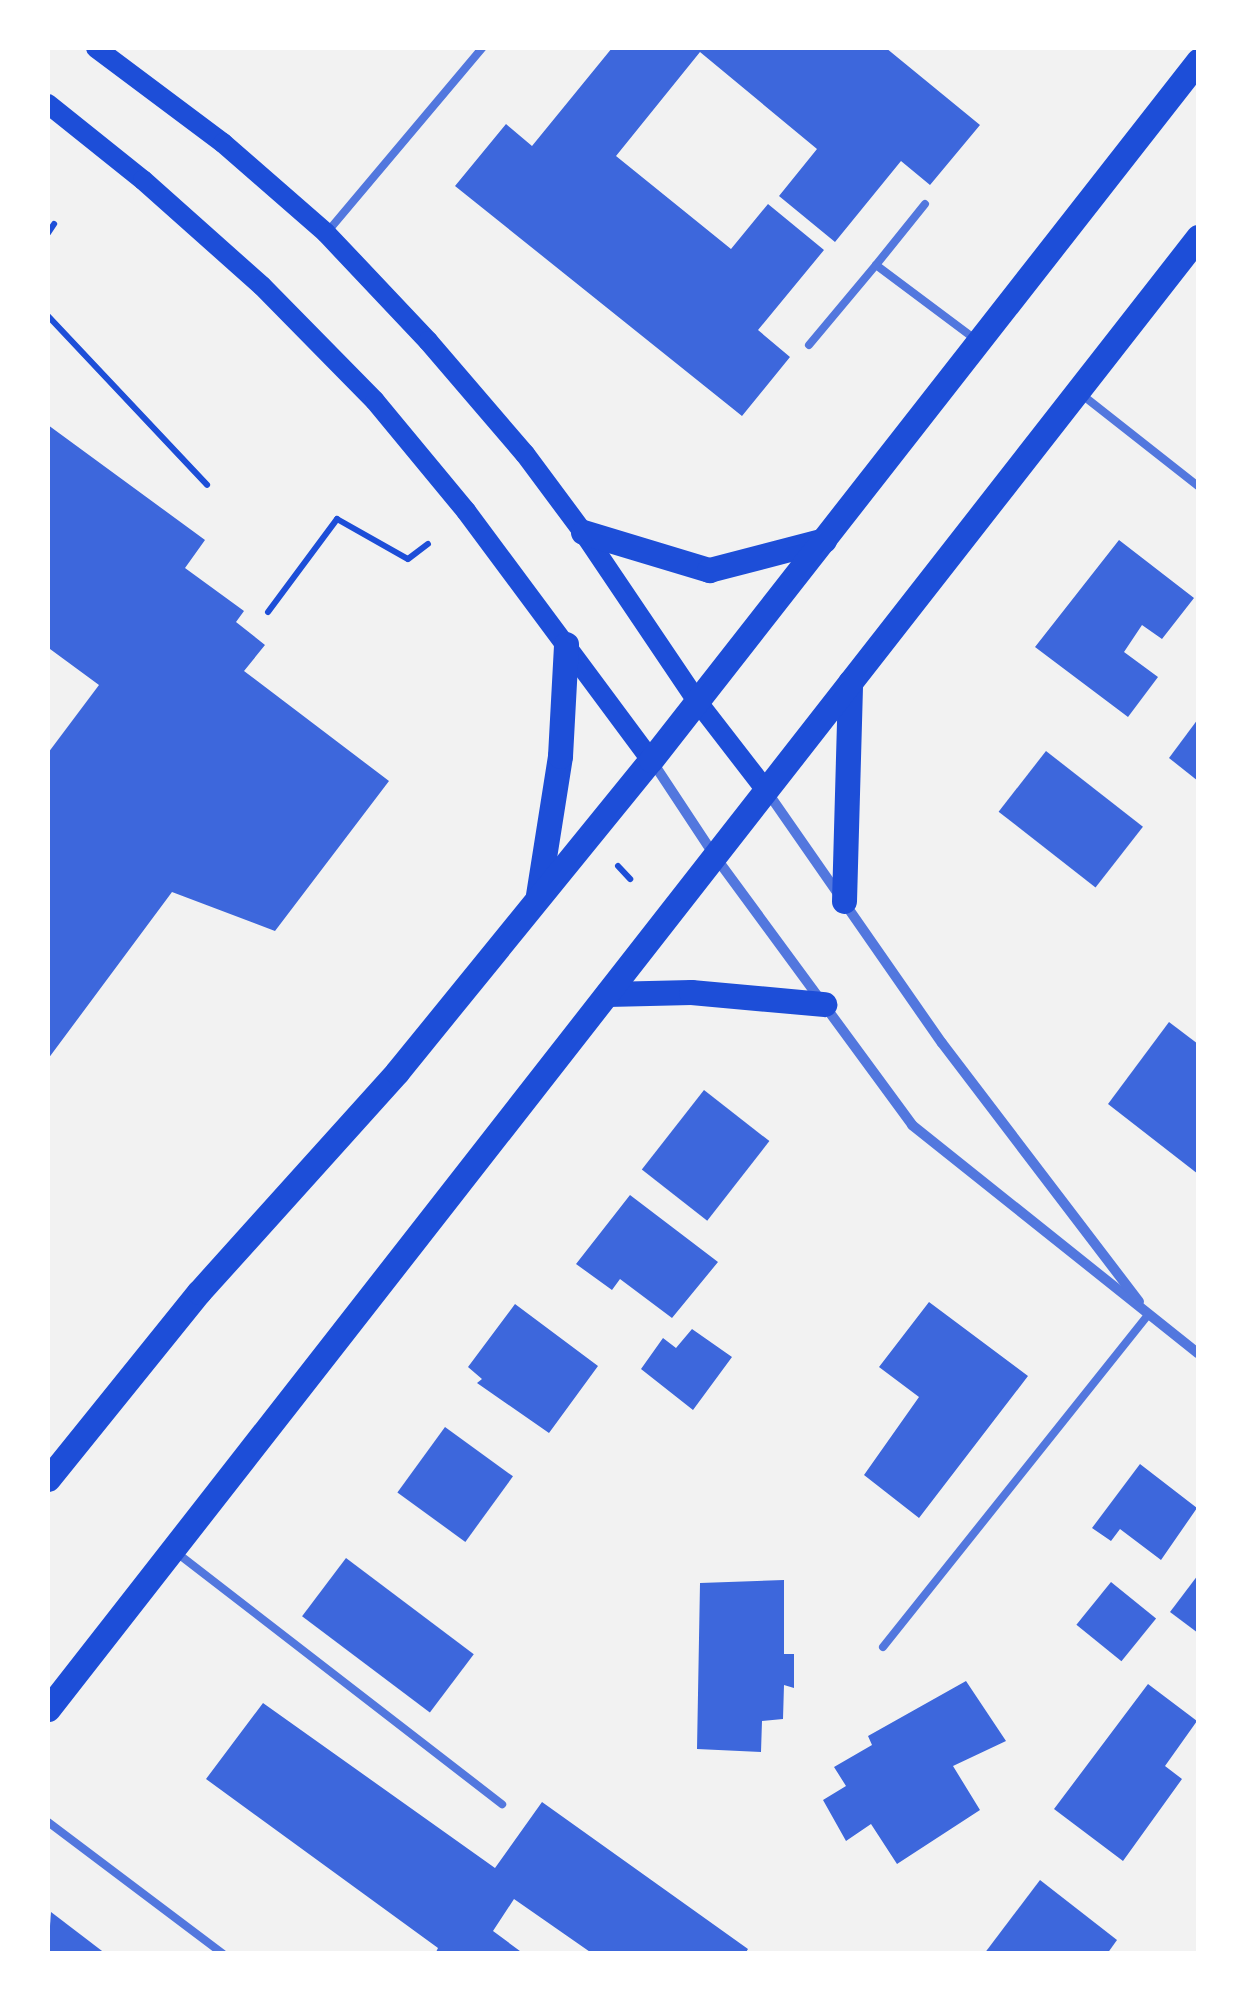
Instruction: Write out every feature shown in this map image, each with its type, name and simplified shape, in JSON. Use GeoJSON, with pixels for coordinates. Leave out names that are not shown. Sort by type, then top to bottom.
{"type":"FeatureCollection","features":[{"type":"Feature","properties":{"kind":"main road"},"geometry":{"type":"LineString","coordinates":[[96,48],[223,143],[326,233],[440,356],[583,532],[698,701],[766,789]]}},
{"type":"Feature","properties":{"kind":"main road"},"geometry":{"type":"LineString","coordinates":[[48,1478],[198,1292],[397,1072],[651,760],[1198,61]]}},
{"type":"Feature","properties":{"kind":"main road"},"geometry":{"type":"LineString","coordinates":[[48,104],[144,180],[262,286],[375,401],[566,644],[612,714],[651,760]]}},
{"type":"Feature","properties":{"kind":"main road"},"geometry":{"type":"LineString","coordinates":[[48,1709],[1198,236]]}},
{"type":"Feature","properties":{"kind":"main road"},"geometry":{"type":"LineString","coordinates":[[583,532],[709,570],[824,540]]}},
{"type":"Feature","properties":{"kind":"main road"},"geometry":{"type":"LineString","coordinates":[[537,900],[560,756],[566,644]]}},
{"type":"Feature","properties":{"kind":"main road"},"geometry":{"type":"LineString","coordinates":[[844,901],[850,682]]}},
{"type":"Feature","properties":{"kind":"main road"},"geometry":{"type":"LineString","coordinates":[[607,994],[691,992],[824,1004]]}},
{"type":"Feature","properties":{"kind":"street"},"geometry":{"type":"LineString","coordinates":[[651,760],[714,855],[912,1125],[1198,1353]]}},
{"type":"Feature","properties":{"kind":"street"},"geometry":{"type":"LineString","coordinates":[[766,789],[942,1043],[1149,1314]]}},
{"type":"Feature","properties":{"kind":"lane"},"geometry":{"type":"LineString","coordinates":[[326,233],[482,48]]}},
{"type":"Feature","properties":{"kind":"lane"},"geometry":{"type":"LineString","coordinates":[[810,345],[925,204]]}},
{"type":"Feature","properties":{"kind":"lane"},"geometry":{"type":"LineString","coordinates":[[876,265],[978,342]]}},
{"type":"Feature","properties":{"kind":"lane"},"geometry":{"type":"LineString","coordinates":[[1077,391],[1198,486]]}},
{"type":"Feature","properties":{"kind":"lane"},"geometry":{"type":"LineString","coordinates":[[884,1647],[1149,1314]]}},
{"type":"Feature","properties":{"kind":"lane"},"geometry":{"type":"LineString","coordinates":[[172,1549],[502,1804]]}},
{"type":"Feature","properties":{"kind":"lane"},"geometry":{"type":"LineString","coordinates":[[48,1822],[224,1954]]}},
{"type":"Feature","properties":{"kind":"path"},"geometry":{"type":"LineString","coordinates":[[48,233],[54,224]]}},
{"type":"Feature","properties":{"kind":"path"},"geometry":{"type":"LineString","coordinates":[[48,316],[207,485]]}},
{"type":"Feature","properties":{"kind":"path"},"geometry":{"type":"LineString","coordinates":[[268,612],[337,519],[408,559],[428,544]]}},
{"type":"Feature","properties":{"kind":"path"},"geometry":{"type":"LineString","coordinates":[[616,866],[630,879]]}},
{"type":"Feature","properties":{"kind":"building"},"geometry":{"type":"Polygon","coordinates":[[[612,48],[886,48],[980,125],[930,185],[901,161],[835,242],[779,196],[817,149],[700,52],[616,156],[731,249],[768,204],[824,250],[758,330],[790,357],[742,416],[455,186],[506,124],[532,146],[612,48]]]}},
{"type":"Feature","properties":{"kind":"building"},"geometry":{"type":"Polygon","coordinates":[[[48,425],[205,540],[185,568],[244,611],[236,622],[265,645],[244,671],[389,781],[275,931],[172,892],[48,1059],[48,753],[99,685],[50,649],[48,652],[48,425]]]}},
{"type":"Feature","properties":{"kind":"building"},"geometry":{"type":"Polygon","coordinates":[[[1119,540],[1194,598],[1162,639],[1142,625],[1124,652],[1158,677],[1128,717],[1035,647],[1119,540]]]}},
{"type":"Feature","properties":{"kind":"building"},"geometry":{"type":"Polygon","coordinates":[[[1198,719],[1198,781],[1169,758],[1198,719]]]}},
{"type":"Feature","properties":{"kind":"building"},"geometry":{"type":"Polygon","coordinates":[[[1046,751],[1143,827],[1096,887],[999,812],[1046,751]]]}},
{"type":"Feature","properties":{"kind":"building"},"geometry":{"type":"Polygon","coordinates":[[[1169,1022],[1198,1044],[1198,1174],[1108,1104],[1169,1022]]]}},
{"type":"Feature","properties":{"kind":"building"},"geometry":{"type":"Polygon","coordinates":[[[704,1090],[769,1141],[707,1221],[642,1170],[704,1090]]]}},
{"type":"Feature","properties":{"kind":"building"},"geometry":{"type":"Polygon","coordinates":[[[630,1195],[718,1262],[672,1318],[620,1279],[612,1290],[576,1264],[630,1195]]]}},
{"type":"Feature","properties":{"kind":"building"},"geometry":{"type":"Polygon","coordinates":[[[929,1302],[1028,1376],[919,1518],[864,1475],[919,1397],[879,1367],[929,1302]]]}},
{"type":"Feature","properties":{"kind":"building"},"geometry":{"type":"Polygon","coordinates":[[[515,1304],[598,1366],[549,1433],[477,1383],[482,1379],[468,1367],[515,1304]]]}},
{"type":"Feature","properties":{"kind":"building"},"geometry":{"type":"Polygon","coordinates":[[[692,1329],[732,1357],[693,1410],[641,1369],[663,1338],[676,1348],[692,1329]]]}},
{"type":"Feature","properties":{"kind":"building"},"geometry":{"type":"Polygon","coordinates":[[[445,1427],[513,1476],[465,1542],[397,1493],[445,1427]]]}},
{"type":"Feature","properties":{"kind":"building"},"geometry":{"type":"Polygon","coordinates":[[[1140,1464],[1197,1508],[1161,1560],[1120,1529],[1111,1541],[1092,1528],[1140,1464]]]}},
{"type":"Feature","properties":{"kind":"building"},"geometry":{"type":"Polygon","coordinates":[[[346,1558],[474,1654],[430,1713],[302,1616],[346,1558]]]}},
{"type":"Feature","properties":{"kind":"building"},"geometry":{"type":"Polygon","coordinates":[[[1198,1575],[1198,1633],[1170,1612],[1198,1575]]]}},
{"type":"Feature","properties":{"kind":"building"},"geometry":{"type":"Polygon","coordinates":[[[784,1580],[784,1654],[794,1654],[794,1688],[784,1685],[783,1719],[762,1721],[761,1752],[697,1749],[700,1583],[784,1580]]]}},
{"type":"Feature","properties":{"kind":"building"},"geometry":{"type":"Polygon","coordinates":[[[1111,1582],[1156,1619],[1121,1661],[1076,1625],[1111,1582]]]}},
{"type":"Feature","properties":{"kind":"building"},"geometry":{"type":"Polygon","coordinates":[[[966,1681],[1006,1741],[953,1766],[980,1810],[897,1864],[871,1824],[846,1841],[823,1800],[846,1786],[834,1767],[872,1745],[868,1736],[966,1681]]]}},
{"type":"Feature","properties":{"kind":"building"},"geometry":{"type":"Polygon","coordinates":[[[1148,1684],[1197,1721],[1165,1766],[1182,1779],[1123,1861],[1054,1809],[1148,1684]]]}},
{"type":"Feature","properties":{"kind":"building"},"geometry":{"type":"Polygon","coordinates":[[[263,1703],[495,1868],[542,1802],[748,1949],[745,1954],[593,1954],[514,1899],[493,1931],[524,1954],[435,1954],[438,1948],[206,1779],[263,1703]]]}},
{"type":"Feature","properties":{"kind":"building"},"geometry":{"type":"Polygon","coordinates":[[[1040,1880],[1117,1940],[1107,1954],[984,1954],[1040,1880]]]}},
{"type":"Feature","properties":{"kind":"building"},"geometry":{"type":"Polygon","coordinates":[[[51,1912],[106,1954],[48,1954],[51,1912]]]}}]}
